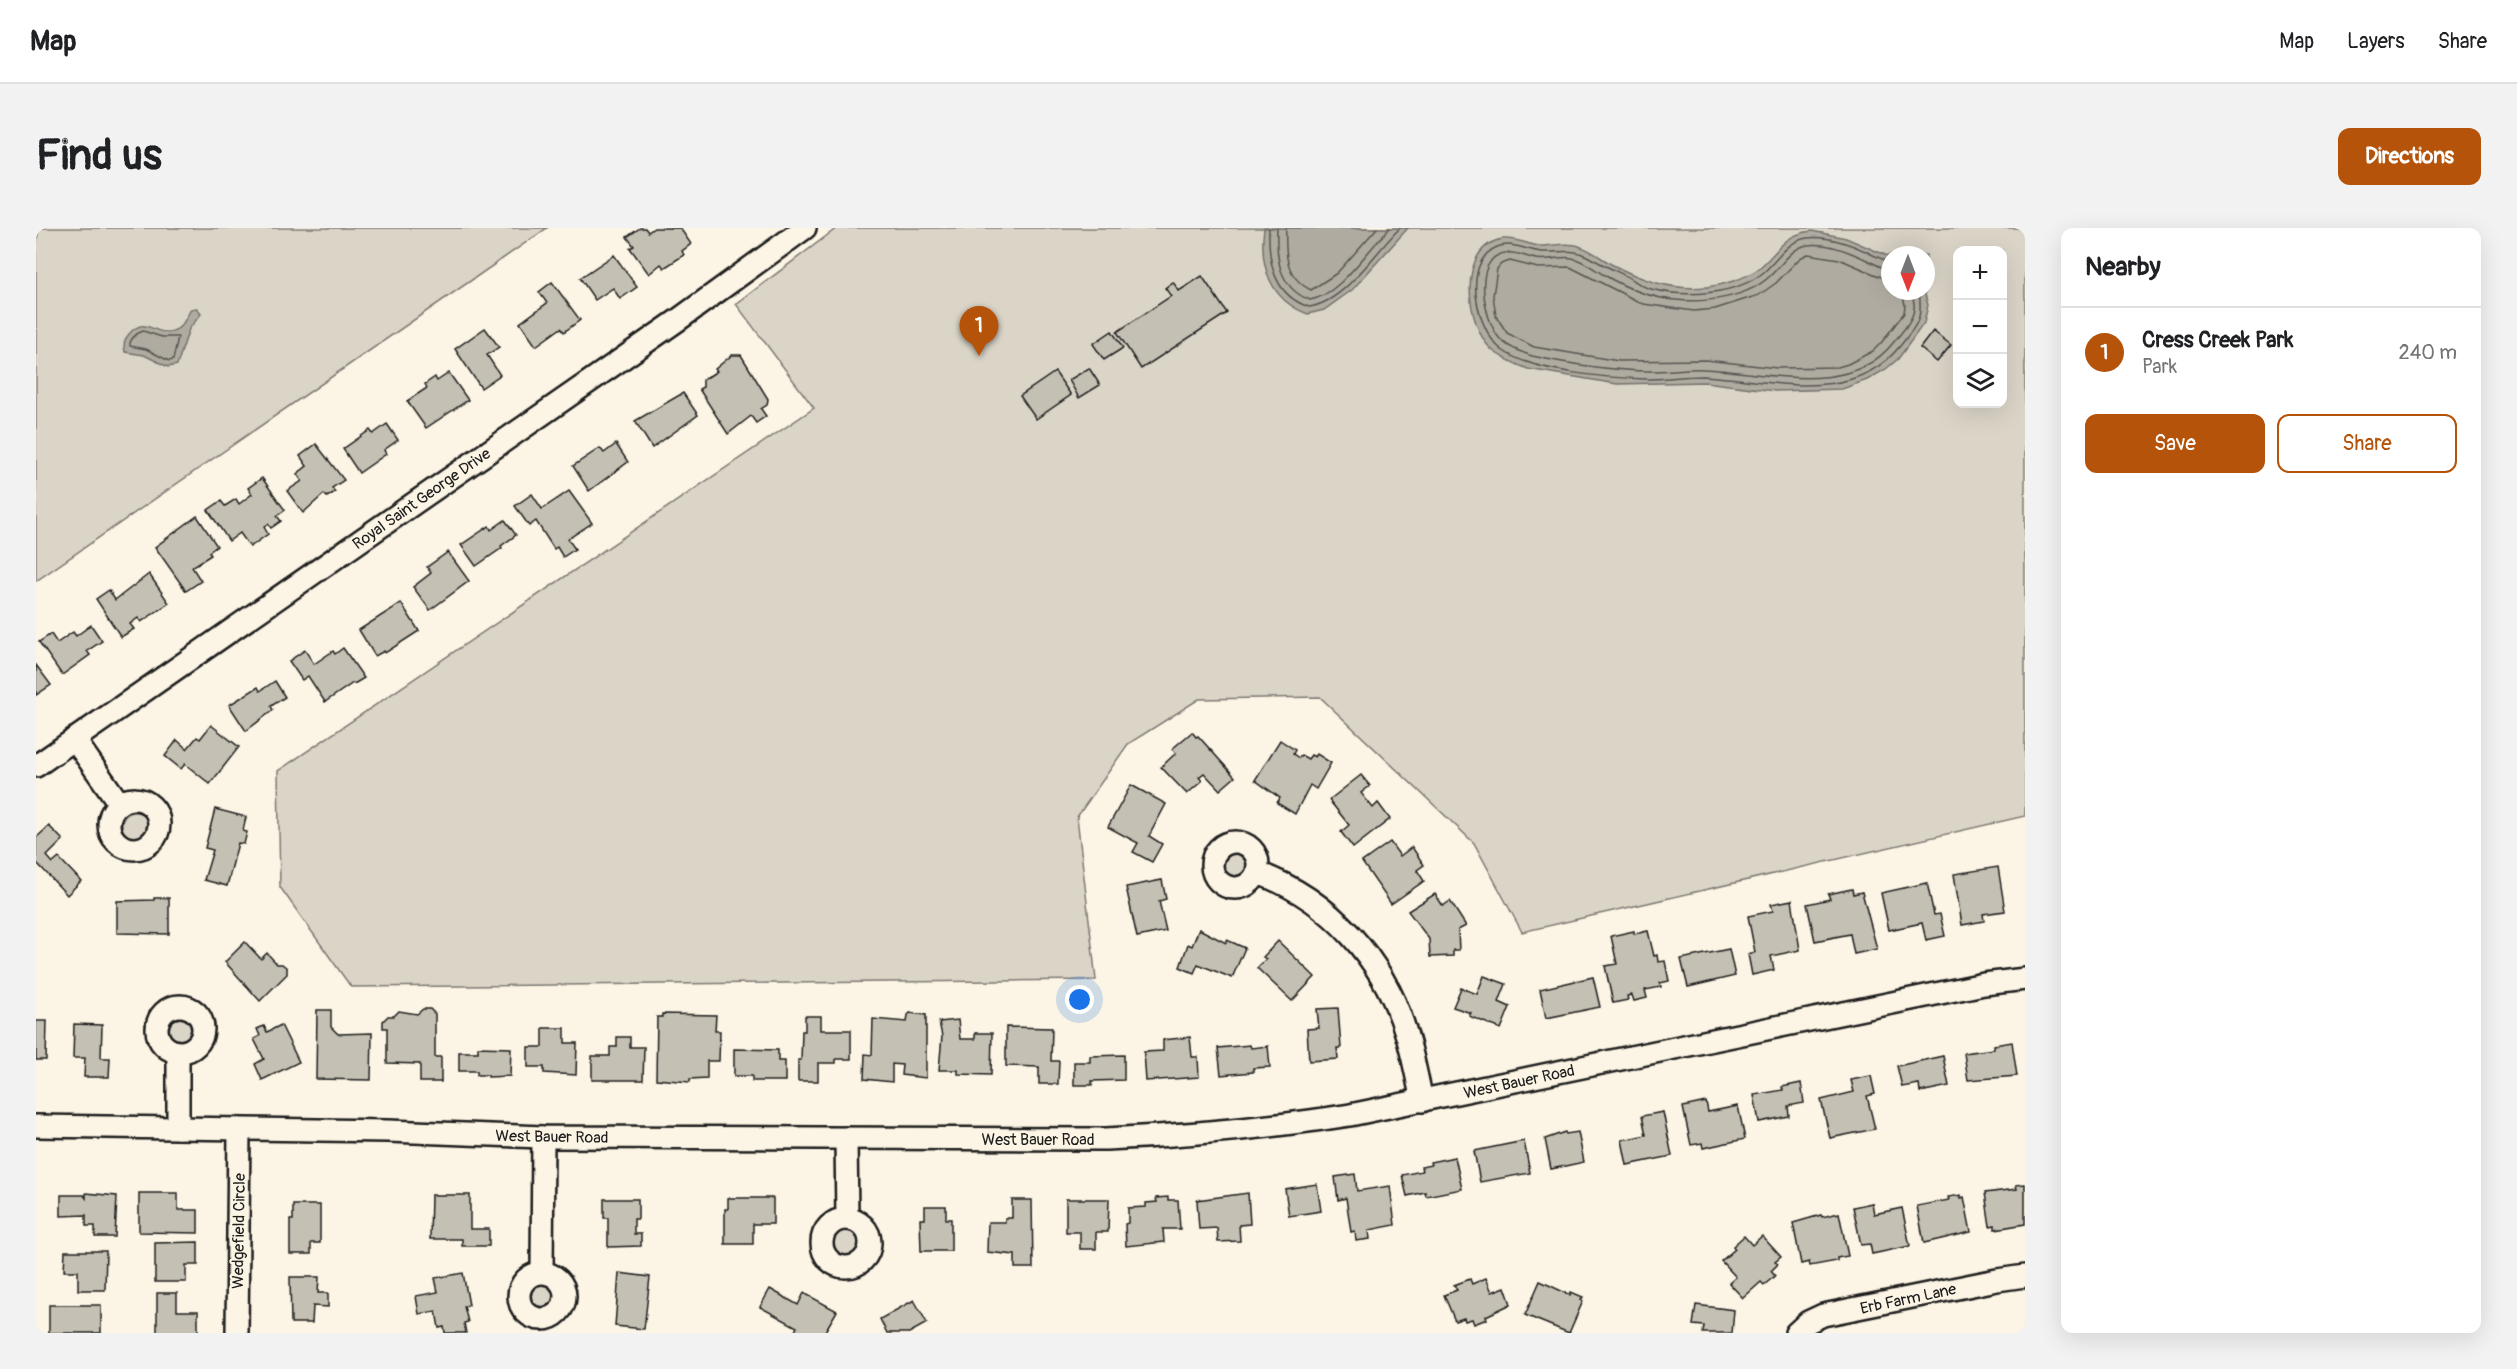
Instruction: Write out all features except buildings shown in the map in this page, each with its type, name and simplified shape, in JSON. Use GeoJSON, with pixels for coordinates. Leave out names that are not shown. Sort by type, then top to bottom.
{"type":"FeatureCollection","features":[{"type":"Feature","properties":{"kind":"street","name":"Royal Saint George Drive"},"geometry":{"type":"LineString","coordinates":[[36,766],[805,228]]}},
{"type":"Feature","properties":{"kind":"street"},"geometry":{"type":"LineString","coordinates":[[74,740],[119,804]]}},
{"type":"Feature","properties":{"kind":"street"},"geometry":{"type":"LineString","coordinates":[[1258,873],[1291,886],[1316,903],[1343,927],[1370,958],[1397,1007],[1406,1032],[1422,1101]]}},
{"type":"Feature","properties":{"kind":"street","name":"West Bauer Road"},"geometry":{"type":"LineString","coordinates":[[36,1126],[388,1131],[543,1137],[1106,1139],[1178,1136],[1280,1126],[1422,1101],[1984,984],[2025,979]]}},
{"type":"Feature","properties":{"kind":"street"},"geometry":{"type":"LineString","coordinates":[[178,1053],[178,1128]]}},
{"type":"Feature","properties":{"kind":"street","name":"Wedgefield Circle"},"geometry":{"type":"LineString","coordinates":[[237,1333],[239,1129]]}},
{"type":"Feature","properties":{"kind":"street"},"geometry":{"type":"LineString","coordinates":[[542,1272],[543,1137]]}},
{"type":"Feature","properties":{"kind":"street"},"geometry":{"type":"LineString","coordinates":[[846,1138],[847,1219]]}},
{"type":"Feature","properties":{"kind":"street","name":"Erb Farm Lane"},"geometry":{"type":"LineString","coordinates":[[1796,1333],[1809,1322],[1823,1315],[2025,1276]]}},
{"type":"Feature","properties":{"kind":"shaded area"},"geometry":{"type":"Polygon","coordinates":[[[39,228],[547,228],[36,581],[36,246],[39,228]]]}},
{"type":"Feature","properties":{"kind":"shaded area"},"geometry":{"type":"Polygon","coordinates":[[[837,228],[2025,228],[2025,816],[1522,932],[1474,843],[1320,697],[1199,699],[1128,744],[1077,817],[1096,980],[351,987],[280,887],[278,771],[814,408],[736,304],[837,228]]]}},
{"type":"Feature","properties":{"kind":"shaded area"},"geometry":{"type":"Polygon","coordinates":[[[135,812],[144,816],[148,825],[144,834],[135,838],[126,834],[122,825],[126,816],[135,812]]]}},
{"type":"Feature","properties":{"kind":"shaded area"},"geometry":{"type":"Polygon","coordinates":[[[1235,852],[1244,856],[1248,865],[1244,874],[1235,878],[1226,874],[1222,865],[1226,856],[1235,852]]]}},
{"type":"Feature","properties":{"kind":"shaded area"},"geometry":{"type":"Polygon","coordinates":[[[180,1018],[189,1021],[192,1030],[189,1039],[180,1042],[171,1039],[168,1030],[171,1021],[180,1018]]]}},
{"type":"Feature","properties":{"kind":"shaded area"},"geometry":{"type":"Polygon","coordinates":[[[846,1230],[855,1234],[859,1243],[855,1252],[846,1256],[837,1252],[833,1243],[837,1234],[846,1230]]]}},
{"type":"Feature","properties":{"kind":"shaded area"},"geometry":{"type":"Polygon","coordinates":[[[544,1281],[554,1285],[558,1295],[554,1305],[544,1309],[534,1305],[530,1295],[534,1285],[544,1281]]]}},
{"type":"Feature","properties":{"kind":"water"},"geometry":{"type":"Polygon","coordinates":[[[1264,228],[1408,228],[1352,290],[1324,310],[1308,314],[1284,300],[1270,280],[1263,256],[1264,228]]]}},
{"type":"Feature","properties":{"kind":"water"},"geometry":{"type":"Polygon","coordinates":[[[1812,231],[1846,238],[1881,253],[1881,300],[1927,300],[1928,305],[1924,323],[1898,359],[1867,380],[1842,389],[1775,391],[1705,382],[1617,384],[1528,369],[1492,350],[1483,339],[1476,324],[1470,288],[1472,271],[1478,256],[1488,245],[1503,239],[1539,246],[1574,245],[1588,250],[1622,270],[1645,279],[1669,286],[1694,288],[1720,285],[1746,276],[1765,263],[1787,240],[1812,231]]]}},
{"type":"Feature","properties":{"kind":"water"},"geometry":{"type":"Polygon","coordinates":[[[197,308],[201,314],[189,329],[177,365],[168,367],[144,355],[125,352],[125,340],[135,328],[145,326],[160,331],[173,331],[182,325],[191,309],[197,308]]]}},
{"type":"Feature","properties":{"kind":"place","name":"Cress Creek Park"},"geometry":{"type":"Point","coordinates":[979,356]}}]}
